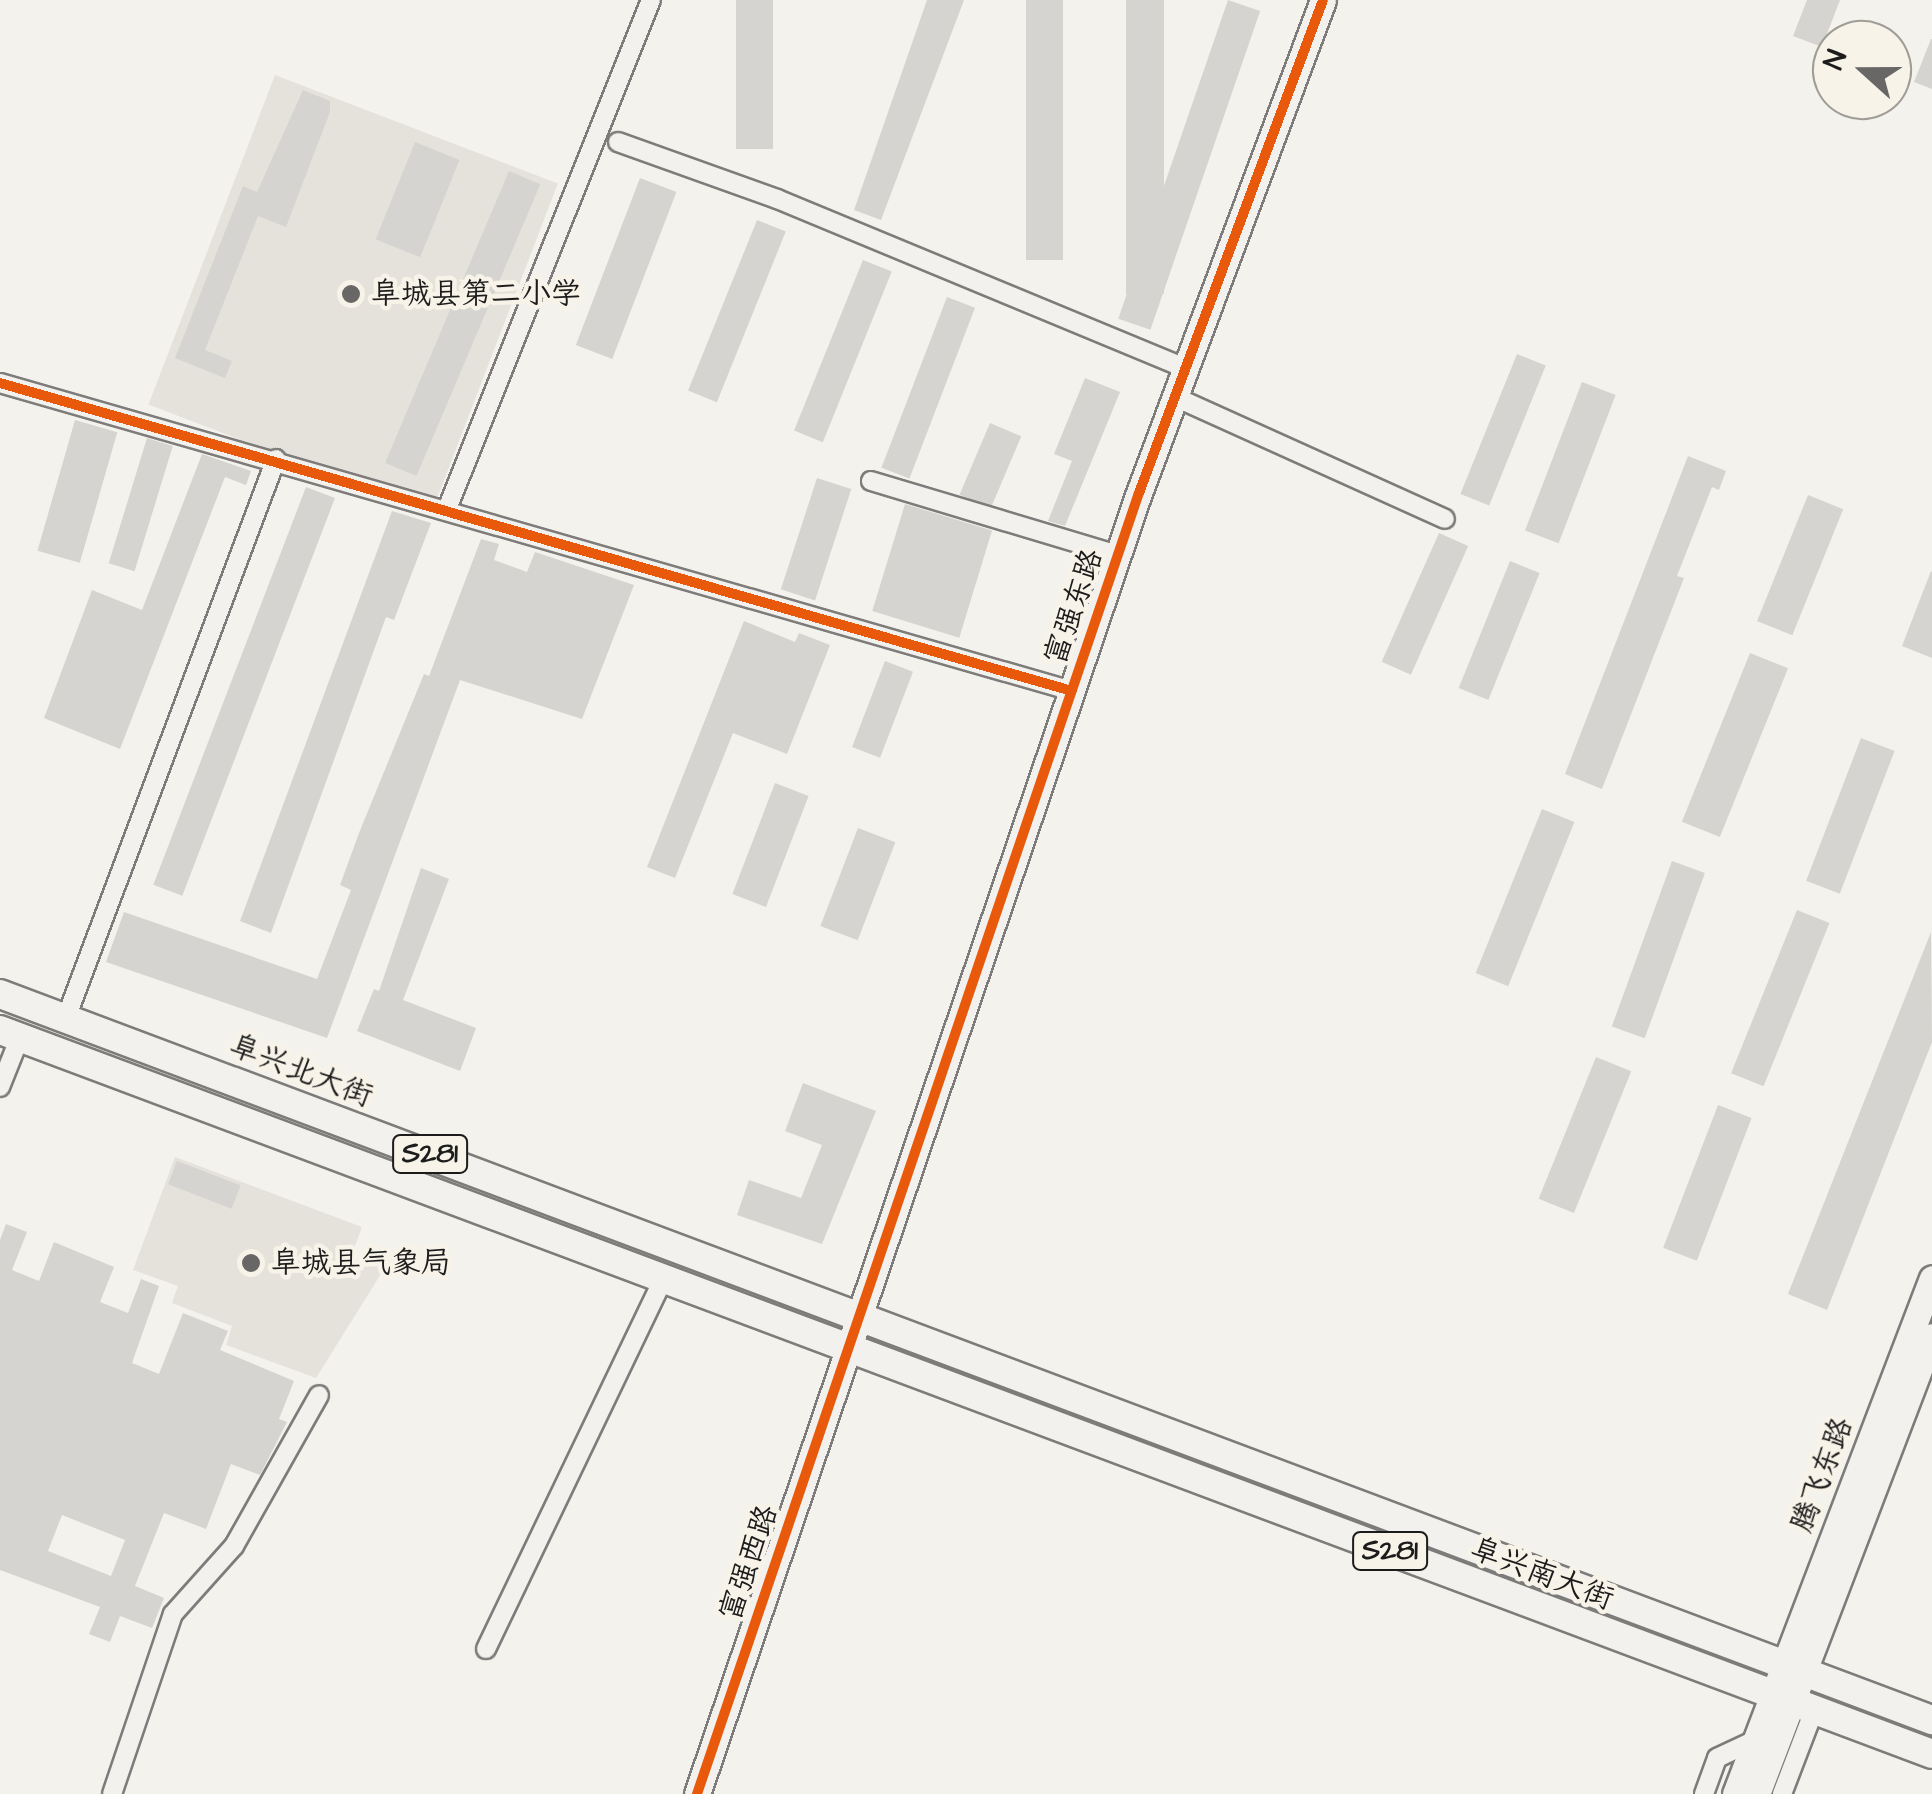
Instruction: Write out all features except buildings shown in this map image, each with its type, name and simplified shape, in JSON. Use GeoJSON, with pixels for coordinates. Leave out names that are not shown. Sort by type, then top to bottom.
{"type":"FeatureCollection","features":[{"type":"Feature","properties":{"kind":"main road","name":"阜兴北大街"},"geometry":{"type":"LineString","coordinates":[[0,994],[859,1316]]}},
{"type":"Feature","properties":{"kind":"main road","name":"S281"},"geometry":{"type":"LineString","coordinates":[[10,1034],[849,1348]]}},
{"type":"Feature","properties":{"kind":"main road","name":"阜兴南大街"},"geometry":{"type":"LineString","coordinates":[[859,1316],[1932,1720]]}},
{"type":"Feature","properties":{"kind":"main road","name":"阜兴南大街"},"geometry":{"type":"LineString","coordinates":[[849,1348],[1932,1754]]}},
{"type":"Feature","properties":{"kind":"street"},"geometry":{"type":"LineString","coordinates":[[447,508],[650,0]]}},
{"type":"Feature","properties":{"kind":"street","name":"富强东路"},"geometry":{"type":"LineString","coordinates":[[849,1348],[1118,555],[1322,0]]}},
{"type":"Feature","properties":{"kind":"street"},"geometry":{"type":"LineString","coordinates":[[618,142],[777,200],[1185,368]]}},
{"type":"Feature","properties":{"kind":"street"},"geometry":{"type":"LineString","coordinates":[[0,383],[447,508],[1072,691]]}},
{"type":"Feature","properties":{"kind":"street"},"geometry":{"type":"LineString","coordinates":[[1174,397],[1445,519]]}},
{"type":"Feature","properties":{"kind":"street"},"geometry":{"type":"LineString","coordinates":[[66,1018],[276,459]]}},
{"type":"Feature","properties":{"kind":"street"},"geometry":{"type":"LineString","coordinates":[[871,481],[1118,555]]}},
{"type":"Feature","properties":{"kind":"street"},"geometry":{"type":"LineString","coordinates":[[0,1087],[10,1034]]}},
{"type":"Feature","properties":{"kind":"street"},"geometry":{"type":"LineString","coordinates":[[486,1648],[663,1278]]}},
{"type":"Feature","properties":{"kind":"street","name":"腾飞东路"},"geometry":{"type":"LineString","coordinates":[[1793,1702],[1794,1668],[1932,1278]]}},
{"type":"Feature","properties":{"kind":"street","name":"腾飞东路"},"geometry":{"type":"LineString","coordinates":[[1794,1668],[1932,1336]]}},
{"type":"Feature","properties":{"kind":"street","name":"富强西路"},"geometry":{"type":"LineString","coordinates":[[697,1794],[849,1348]]}},
{"type":"Feature","properties":{"kind":"street"},"geometry":{"type":"LineString","coordinates":[[112,1794],[172,1614],[234,1546],[319,1396]]}},
{"type":"Feature","properties":{"kind":"street"},"geometry":{"type":"LineString","coordinates":[[1704,1794],[1717,1758],[1755,1740],[1793,1702]]}},
{"type":"Feature","properties":{"kind":"street"},"geometry":{"type":"LineString","coordinates":[[1757,1794],[1793,1702]]}},
{"type":"Feature","properties":{"kind":"street"},"geometry":{"type":"LineString","coordinates":[[1782,1794],[1793,1702]]}},
{"type":"Feature","properties":{"kind":"street"},"geometry":{"type":"LineString","coordinates":[[1735,1794],[1755,1740]]}},
{"type":"Feature","properties":{"kind":"shaded area","name":"阜城县第二小学"},"geometry":{"type":"Polygon","coordinates":[[[275,75],[558,184],[431,513],[148,405],[275,75]]]}},
{"type":"Feature","properties":{"kind":"shaded area","name":"阜城县气象局"},"geometry":{"type":"Polygon","coordinates":[[[175,1157],[362,1227],[351,1257],[384,1269],[316,1378],[226,1345],[232,1326],[172,1303],[178,1286],[133,1270],[175,1157]]]}},
{"type":"Feature","properties":{"kind":"cycle path"},"geometry":{"type":"LineString","coordinates":[[697,1794],[1139,493],[1323,0]]}},
{"type":"Feature","properties":{"kind":"cycle path"},"geometry":{"type":"LineString","coordinates":[[0,383],[1072,691]]}},
{"type":"Feature","properties":{"kind":"place","name":"阜城县第二小学"},"geometry":{"type":"Point","coordinates":[351,294]}},
{"type":"Feature","properties":{"kind":"place","name":"阜城县气象局"},"geometry":{"type":"Point","coordinates":[251,1263]}}]}
